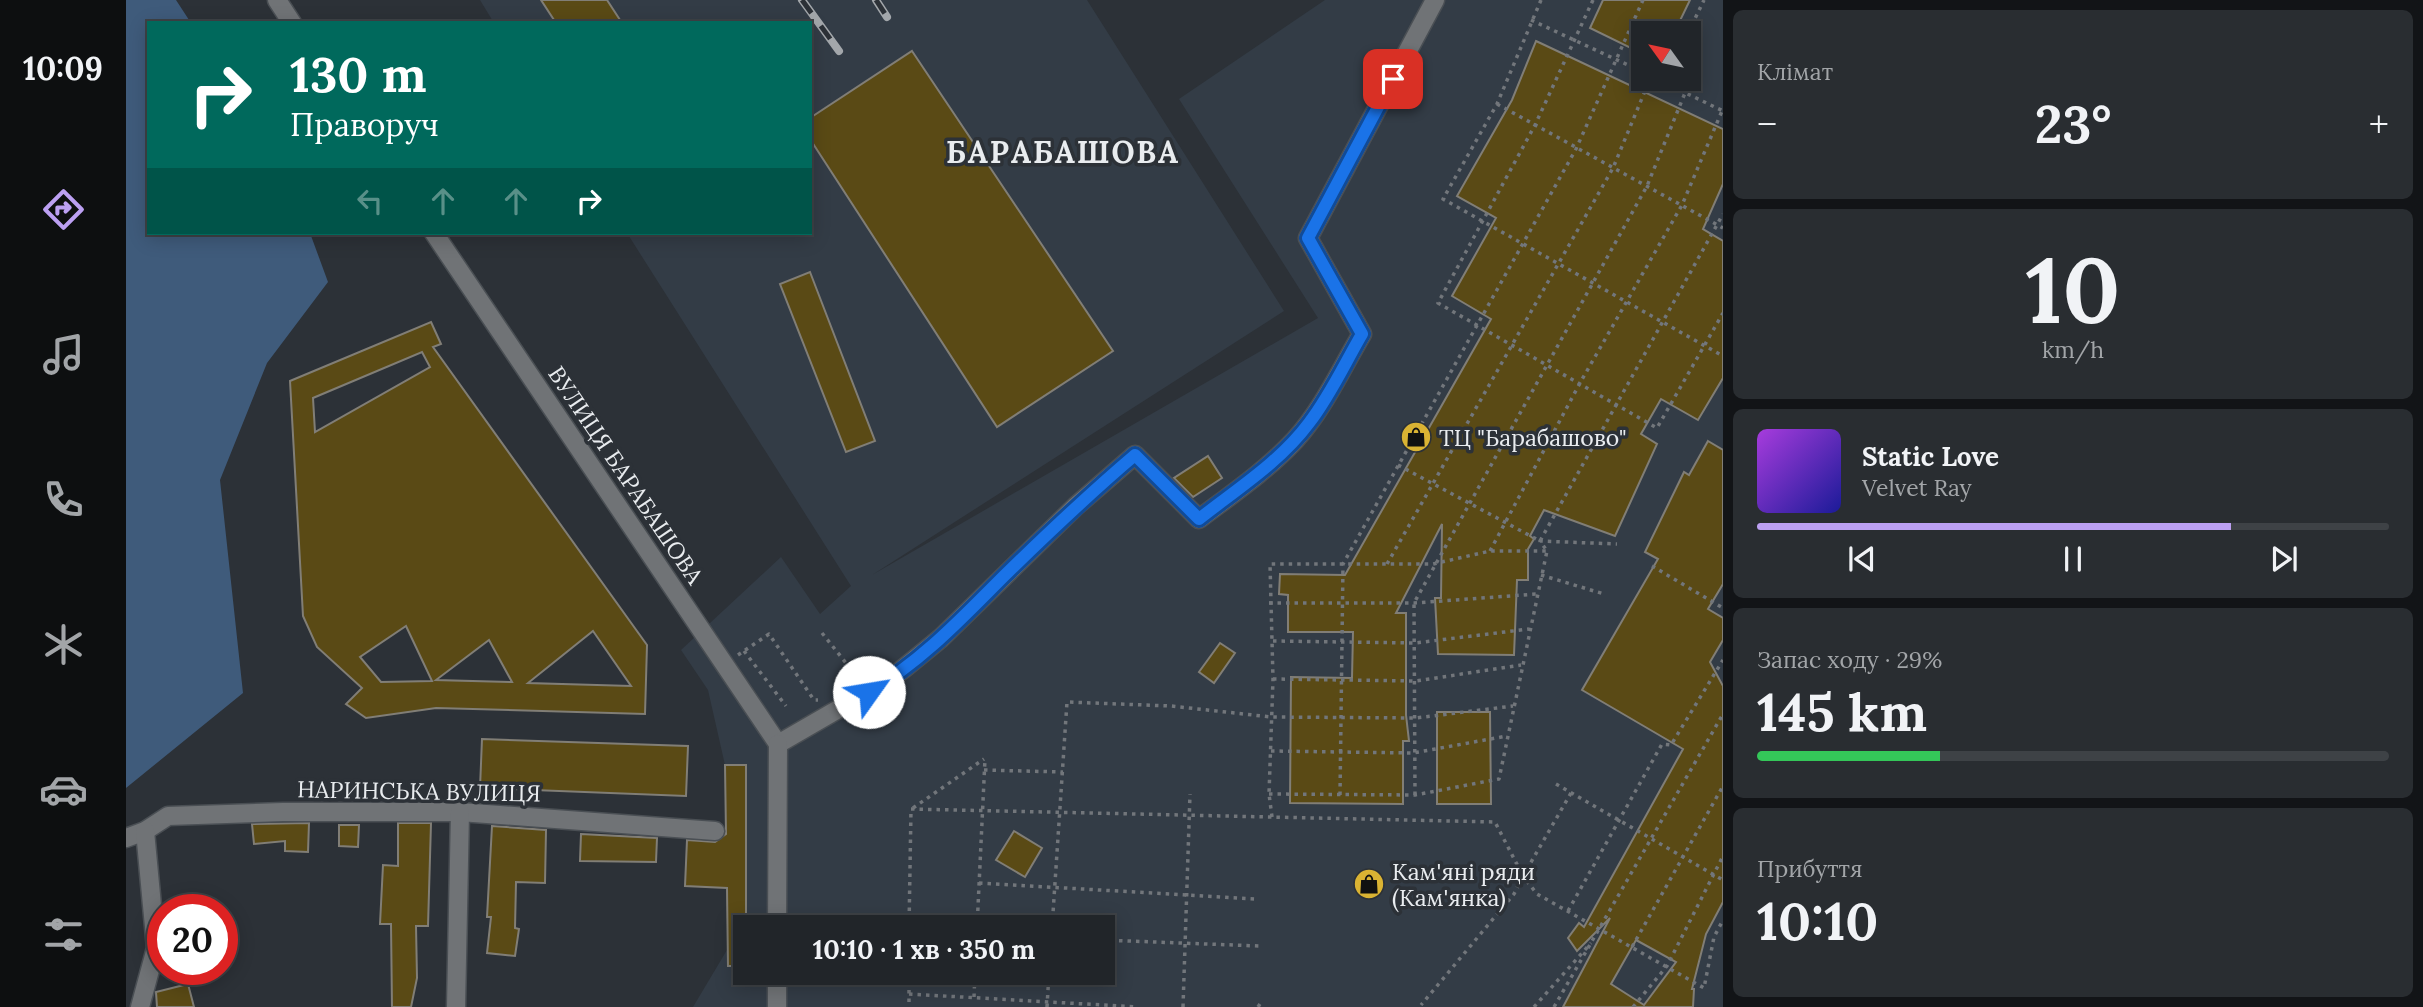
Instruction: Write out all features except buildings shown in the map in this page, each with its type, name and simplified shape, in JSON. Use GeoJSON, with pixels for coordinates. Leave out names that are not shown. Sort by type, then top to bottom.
{"type":"FeatureCollection","features":[{"type":"Feature","properties":{"kind":"street"},"geometry":{"type":"LineString","coordinates":[[277,0],[291,21]]}},
{"type":"Feature","properties":{"kind":"street"},"geometry":{"type":"LineString","coordinates":[[777,915],[778,744],[892,678],[941,638],[1076,506],[1135,455],[1199,519],[1268,466],[1297,438],[1319,407],[1362,334],[1308,238],[1434,0]]}},
{"type":"Feature","properties":{"kind":"street","name":"ВУЛИЦЯ БАРАБАШОВА"},"geometry":{"type":"LineString","coordinates":[[434,235],[778,744]]}},
{"type":"Feature","properties":{"kind":"street"},"geometry":{"type":"LineString","coordinates":[[456,1007],[460,812]]}},
{"type":"Feature","properties":{"kind":"street","name":"НАРИНСЬКА ВУЛИЦЯ"},"geometry":{"type":"LineString","coordinates":[[126,838],[145,831],[168,816],[203,813],[460,812],[715,831]]}},
{"type":"Feature","properties":{"kind":"street"},"geometry":{"type":"LineString","coordinates":[[136,1000],[156,948],[145,831]]}},
{"type":"Feature","properties":{"kind":"street"},"geometry":{"type":"LineString","coordinates":[[777,985],[777,1007]]}},
{"type":"Feature","properties":{"kind":"path"},"geometry":{"type":"LineString","coordinates":[[1541,0],[1497,104],[1443,199],[1723,356]]}},
{"type":"Feature","properties":{"kind":"path"},"geometry":{"type":"LineString","coordinates":[[1593,0],[1535,125],[1438,303],[1657,428],[1723,313]]}},
{"type":"Feature","properties":{"kind":"path"},"geometry":{"type":"LineString","coordinates":[[1340,795],[1343,564],[1576,149],[1643,0]]}},
{"type":"Feature","properties":{"kind":"path"},"geometry":{"type":"LineString","coordinates":[[1694,21],[1704,0]]}},
{"type":"Feature","properties":{"kind":"path"},"geometry":{"type":"LineString","coordinates":[[1531,20],[1631,66]]}},
{"type":"Feature","properties":{"kind":"path"},"geometry":{"type":"LineString","coordinates":[[1387,564],[1613,168],[1645,91]]}},
{"type":"Feature","properties":{"kind":"path"},"geometry":{"type":"LineString","coordinates":[[1490,551],[1580,383],[1682,205],[1723,111],[1682,91]]}},
{"type":"Feature","properties":{"kind":"path"},"geometry":{"type":"LineString","coordinates":[[1415,795],[1414,603],[1433,564],[1647,186],[1685,93]]}},
{"type":"Feature","properties":{"kind":"path"},"geometry":{"type":"LineString","coordinates":[[1497,104],[1723,228]]}},
{"type":"Feature","properties":{"kind":"path"},"geometry":{"type":"LineString","coordinates":[[1540,541],[1723,214]]}},
{"type":"Feature","properties":{"kind":"path"},"geometry":{"type":"LineString","coordinates":[[1398,466],[1540,541],[1617,544]]}},
{"type":"Feature","properties":{"kind":"path"},"geometry":{"type":"LineString","coordinates":[[1269,794],[1415,795],[1499,779],[1547,551],[1540,541]]}},
{"type":"Feature","properties":{"kind":"path"},"geometry":{"type":"LineString","coordinates":[[1272,817],[1269,794],[1273,679],[1270,564],[1433,564],[1490,551],[1547,551]]}},
{"type":"Feature","properties":{"kind":"path"},"geometry":{"type":"LineString","coordinates":[[1652,566],[1723,608]]}},
{"type":"Feature","properties":{"kind":"path"},"geometry":{"type":"LineString","coordinates":[[1541,575],[1604,594]]}},
{"type":"Feature","properties":{"kind":"path"},"geometry":{"type":"LineString","coordinates":[[1269,603],[1414,603],[1537,594]]}},
{"type":"Feature","properties":{"kind":"path"},"geometry":{"type":"LineString","coordinates":[[1272,641],[1415,643],[1529,629]]}},
{"type":"Feature","properties":{"kind":"path"},"geometry":{"type":"LineString","coordinates":[[822,633],[858,678],[846,685]]}},
{"type":"Feature","properties":{"kind":"path"},"geometry":{"type":"LineString","coordinates":[[736,657],[769,634],[814,700],[823,700]]}},
{"type":"Feature","properties":{"kind":"path"},"geometry":{"type":"LineString","coordinates":[[744,651],[786,706]]}},
{"type":"Feature","properties":{"kind":"path"},"geometry":{"type":"LineString","coordinates":[[1568,911],[1662,744],[1671,745],[1723,660]]}},
{"type":"Feature","properties":{"kind":"path"},"geometry":{"type":"LineString","coordinates":[[1273,679],[1416,681],[1521,665]]}},
{"type":"Feature","properties":{"kind":"path"},"geometry":{"type":"LineString","coordinates":[[1053,915],[1067,702],[1171,706],[1271,717],[1416,718],[1513,706]]}},
{"type":"Feature","properties":{"kind":"path"},"geometry":{"type":"LineString","coordinates":[[1554,1007],[1597,937],[1723,714]]}},
{"type":"Feature","properties":{"kind":"path"},"geometry":{"type":"LineString","coordinates":[[1270,751],[1413,753],[1507,736]]}},
{"type":"Feature","properties":{"kind":"path"},"geometry":{"type":"LineString","coordinates":[[911,809],[985,759],[978,915]]}},
{"type":"Feature","properties":{"kind":"path"},"geometry":{"type":"LineString","coordinates":[[984,770],[1063,772]]}},
{"type":"Feature","properties":{"kind":"path"},"geometry":{"type":"LineString","coordinates":[[1556,785],[1723,880]]}},
{"type":"Feature","properties":{"kind":"path"},"geometry":{"type":"LineString","coordinates":[[1632,947],[1723,786]]}},
{"type":"Feature","properties":{"kind":"path"},"geometry":{"type":"LineString","coordinates":[[1421,1005],[1514,894],[1571,793]]}},
{"type":"Feature","properties":{"kind":"path"},"geometry":{"type":"LineString","coordinates":[[1183,1007],[1190,794]]}},
{"type":"Feature","properties":{"kind":"path"},"geometry":{"type":"LineString","coordinates":[[911,809],[1495,822],[1523,876],[1537,894],[1704,988],[1714,937],[1723,920]]}},
{"type":"Feature","properties":{"kind":"path"},"geometry":{"type":"LineString","coordinates":[[909,915],[911,809]]}},
{"type":"Feature","properties":{"kind":"path"},"geometry":{"type":"LineString","coordinates":[[1633,1007],[1667,966],[1723,856]]}},
{"type":"Feature","properties":{"kind":"path"},"geometry":{"type":"LineString","coordinates":[[979,883],[1255,899]]}},
{"type":"Feature","properties":{"kind":"path"},"geometry":{"type":"LineString","coordinates":[[1534,1007],[1597,937]]}},
{"type":"Feature","properties":{"kind":"path"},"geometry":{"type":"LineString","coordinates":[[1115,940],[1259,946]]}},
{"type":"Feature","properties":{"kind":"path"},"geometry":{"type":"LineString","coordinates":[[909,985],[909,1007]]}},
{"type":"Feature","properties":{"kind":"path"},"geometry":{"type":"LineString","coordinates":[[974,985],[974,997]]}},
{"type":"Feature","properties":{"kind":"path"},"geometry":{"type":"LineString","coordinates":[[1047,1007],[1048,985]]}},
{"type":"Feature","properties":{"kind":"path"},"geometry":{"type":"LineString","coordinates":[[909,993],[1138,1007]]}},
{"type":"Feature","properties":{"kind":"path"},"geometry":{"type":"LineString","coordinates":[[1024,999],[1024,1007]]}},
{"type":"Feature","properties":{"kind":"shaded area"},"geometry":{"type":"Polygon","coordinates":[[[126,0],[176,0],[190,21],[147,21],[147,235],[311,235],[328,282],[267,363],[220,480],[243,693],[126,788],[126,0]]]}},
{"type":"Feature","properties":{"kind":"shaded area","name":"ТЦ \"Барабашово\""},"geometry":{"type":"Polygon","coordinates":[[[480,0],[1087,0],[1284,311],[872,575],[1318,318],[1179,99],[1325,0],[1723,0],[1723,1007],[693,1007],[727,950],[725,765],[708,690],[681,650],[781,557],[820,614],[851,586],[628,235],[812,235],[812,21],[493,21],[480,0]]]}},
{"type":"Feature","properties":{"kind":"railway"},"geometry":{"type":"LineString","coordinates":[[802,0],[839,51]]}},
{"type":"Feature","properties":{"kind":"railway"},"geometry":{"type":"LineString","coordinates":[[876,0],[887,17]]}},
{"type":"Feature","properties":{"kind":"place","name":"ТЦ \"Барабашово\""},"geometry":{"type":"Point","coordinates":[1416,437]}},
{"type":"Feature","properties":{"kind":"place","name":"Кам'яні ряди (Кам'янка)"},"geometry":{"type":"Point","coordinates":[1369,884]}},
{"type":"Feature","properties":{"kind":"district","name":"БАРАБАШОВА"},"geometry":{"type":"Point","coordinates":[1063,152]}},
{"type":"Feature","properties":{"kind":"route"},"geometry":{"type":"LineString","coordinates":[[869,692],[892,678],[941,638],[1076,506],[1135,455],[1199,519],[1268,466],[1297,438],[1319,407],[1362,334],[1308,238],[1393,79]]}}]}
